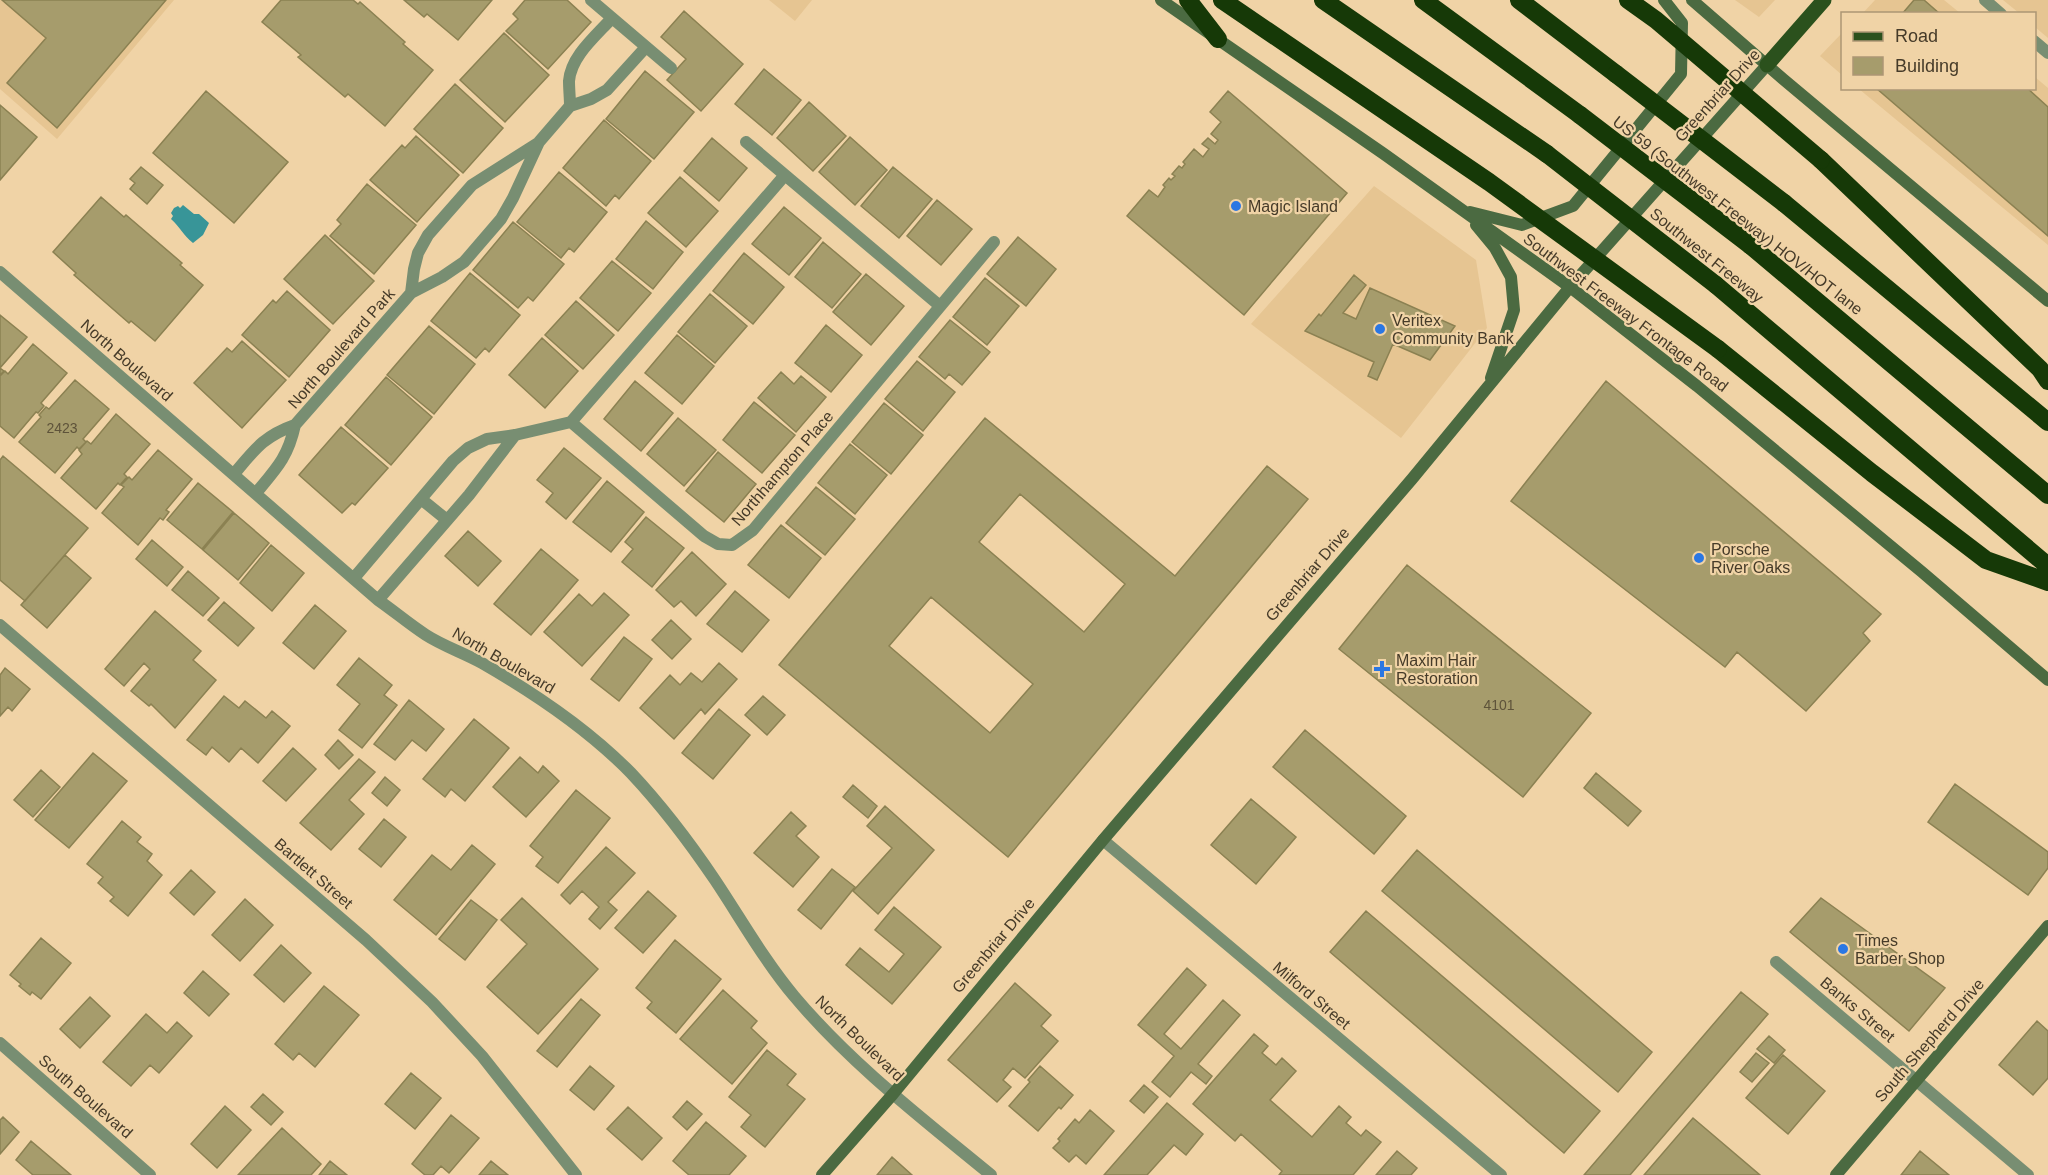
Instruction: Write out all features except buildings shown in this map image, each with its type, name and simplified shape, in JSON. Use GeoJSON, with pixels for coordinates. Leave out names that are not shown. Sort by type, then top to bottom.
{"type":"FeatureCollection","features":[{"type":"Feature","properties":{"kind":"highway"},"geometry":{"type":"LineString","coordinates":[[1188,0],[1218,39]]}},
{"type":"Feature","properties":{"kind":"highway"},"geometry":{"type":"LineString","coordinates":[[1222,0],[1489,182],[1718,349],[1872,473],[1986,560],[2048,582]]}},
{"type":"Feature","properties":{"kind":"highway","name":"Southwest Freeway"},"geometry":{"type":"LineString","coordinates":[[1323,0],[1547,154],[1716,285],[2048,566]]}},
{"type":"Feature","properties":{"kind":"highway","name":"US 59 (Southwest Freeway) HOV/HOT lane"},"geometry":{"type":"LineString","coordinates":[[1423,0],[1580,115],[1750,245],[2048,495]]}},
{"type":"Feature","properties":{"kind":"highway"},"geometry":{"type":"LineString","coordinates":[[1519,0],[1784,203],[2048,422]]}},
{"type":"Feature","properties":{"kind":"highway"},"geometry":{"type":"LineString","coordinates":[[1628,0],[1656,20],[1821,160],[2040,369],[2048,381]]}},
{"type":"Feature","properties":{"kind":"main road","name":"Southwest Freeway Frontage Road"},"geometry":{"type":"LineString","coordinates":[[1161,0],[1570,287],[1698,386],[1923,572],[2048,680]]}},
{"type":"Feature","properties":{"kind":"main road"},"geometry":{"type":"LineString","coordinates":[[1463,210],[1522,225],[1573,206],[1681,74],[1682,23],[1664,0]]}},
{"type":"Feature","properties":{"kind":"main road"},"geometry":{"type":"LineString","coordinates":[[1692,0],[2048,301]]}},
{"type":"Feature","properties":{"kind":"main road","name":"Greenbriar Drive"},"geometry":{"type":"LineString","coordinates":[[822,1175],[893,1094],[1103,840],[1412,479],[1570,287],[1824,0]]}},
{"type":"Feature","properties":{"kind":"main road"},"geometry":{"type":"LineString","coordinates":[[1463,210],[1496,248],[1511,277],[1514,310],[1488,387]]}},
{"type":"Feature","properties":{"kind":"main road","name":"South Shepherd Drive"},"geometry":{"type":"LineString","coordinates":[[1836,1175],[2048,926]]}},
{"type":"Feature","properties":{"kind":"street"},"geometry":{"type":"LineString","coordinates":[[591,0],[671,68]]}},
{"type":"Feature","properties":{"kind":"street"},"geometry":{"type":"LineString","coordinates":[[1985,0],[1999,12]]}},
{"type":"Feature","properties":{"kind":"street"},"geometry":{"type":"LineString","coordinates":[[570,106],[569,81],[573,67],[583,50],[612,18]]}},
{"type":"Feature","properties":{"kind":"street"},"geometry":{"type":"LineString","coordinates":[[2036,43],[2048,53]]}},
{"type":"Feature","properties":{"kind":"street","name":"North Boulevard Park"},"geometry":{"type":"LineString","coordinates":[[256,493],[282,463],[291,445],[296,425],[411,293],[442,277],[464,262],[501,219],[539,142],[570,106],[591,99],[607,90],[646,47]]}},
{"type":"Feature","properties":{"kind":"street","name":"North Boulevard Park"},"geometry":{"type":"LineString","coordinates":[[411,293],[418,253],[428,235],[472,185],[539,142]]}},
{"type":"Feature","properties":{"kind":"street"},"geometry":{"type":"LineString","coordinates":[[746,142],[940,306]]}},
{"type":"Feature","properties":{"kind":"street"},"geometry":{"type":"LineString","coordinates":[[354,578],[453,461],[468,448],[487,439],[571,422],[785,175]]}},
{"type":"Feature","properties":{"kind":"street","name":"Northhampton Place"},"geometry":{"type":"LineString","coordinates":[[571,422],[704,536],[718,544],[732,545],[753,530],[994,242]]}},
{"type":"Feature","properties":{"kind":"street","name":"North Boulevard"},"geometry":{"type":"LineString","coordinates":[[0,272],[378,600],[427,636],[530,691],[585,731],[631,773],[677,828],[714,879],[758,948],[793,994],[828,1034],[893,1094],[992,1175]]}},
{"type":"Feature","properties":{"kind":"street","name":"North Boulevard Park"},"geometry":{"type":"LineString","coordinates":[[234,474],[261,443],[276,432],[296,425]]}},
{"type":"Feature","properties":{"kind":"street"},"geometry":{"type":"LineString","coordinates":[[378,600],[447,520],[515,435]]}},
{"type":"Feature","properties":{"kind":"street"},"geometry":{"type":"LineString","coordinates":[[421,499],[447,520]]}},
{"type":"Feature","properties":{"kind":"street","name":"Bartlett Street"},"geometry":{"type":"LineString","coordinates":[[0,625],[366,940],[432,1002],[482,1056],[576,1175]]}},
{"type":"Feature","properties":{"kind":"street","name":"Milford Street"},"geometry":{"type":"LineString","coordinates":[[1103,840],[1500,1175]]}},
{"type":"Feature","properties":{"kind":"street","name":"Banks Street"},"geometry":{"type":"LineString","coordinates":[[1776,962],[2028,1175]]}},
{"type":"Feature","properties":{"kind":"street","name":"South Boulevard"},"geometry":{"type":"LineString","coordinates":[[0,1043],[150,1175]]}},
{"type":"Feature","properties":{"kind":"shaded area"},"geometry":{"type":"Polygon","coordinates":[[[0,0],[174,0],[57,139],[0,89],[0,0]]]}},
{"type":"Feature","properties":{"kind":"shaded area"},"geometry":{"type":"Polygon","coordinates":[[[769,0],[812,0],[795,21],[769,0]]]}},
{"type":"Feature","properties":{"kind":"shaded area"},"geometry":{"type":"Polygon","coordinates":[[[1735,0],[1775,0],[1759,17],[1735,0]]]}},
{"type":"Feature","properties":{"kind":"shaded area"},"geometry":{"type":"Polygon","coordinates":[[[1875,0],[1944,0],[1959,12],[1864,12],[1875,0]]]}},
{"type":"Feature","properties":{"kind":"shaded area"},"geometry":{"type":"Polygon","coordinates":[[[2003,0],[2048,0],[2048,38],[2036,28],[2036,12],[2018,12],[2003,0]]]}},
{"type":"Feature","properties":{"kind":"shaded area"},"geometry":{"type":"Polygon","coordinates":[[[1841,34],[1841,74],[1820,56],[1841,34]]]}},
{"type":"Feature","properties":{"kind":"shaded area"},"geometry":{"type":"Polygon","coordinates":[[[2036,78],[2048,88],[2048,245],[1860,90],[2036,90],[2036,78]]]}},
{"type":"Feature","properties":{"kind":"shaded area"},"geometry":{"type":"Polygon","coordinates":[[[1374,186],[1476,260],[1487,328],[1401,438],[1251,324],[1374,186]]]}},
{"type":"Feature","properties":{"kind":"water"},"geometry":{"type":"Polygon","coordinates":[[[183,205],[209,223],[203,235],[193,243],[171,219],[174,208],[178,206],[180,208],[183,205]]]}},
{"type":"Feature","properties":{"kind":"place","name":"Magic Island"},"geometry":{"type":"Point","coordinates":[1236,206]}},
{"type":"Feature","properties":{"kind":"place","name":"Veritex Community Bank"},"geometry":{"type":"Point","coordinates":[1380,329]}},
{"type":"Feature","properties":{"kind":"place","name":"Porsche River Oaks"},"geometry":{"type":"Point","coordinates":[1699,558]}},
{"type":"Feature","properties":{"kind":"place","name":"Maxim Hair Restoration"},"geometry":{"type":"Point","coordinates":[1382,669]}},
{"type":"Feature","properties":{"kind":"place","name":"Times Barber Shop"},"geometry":{"type":"Point","coordinates":[1843,949]}}]}
